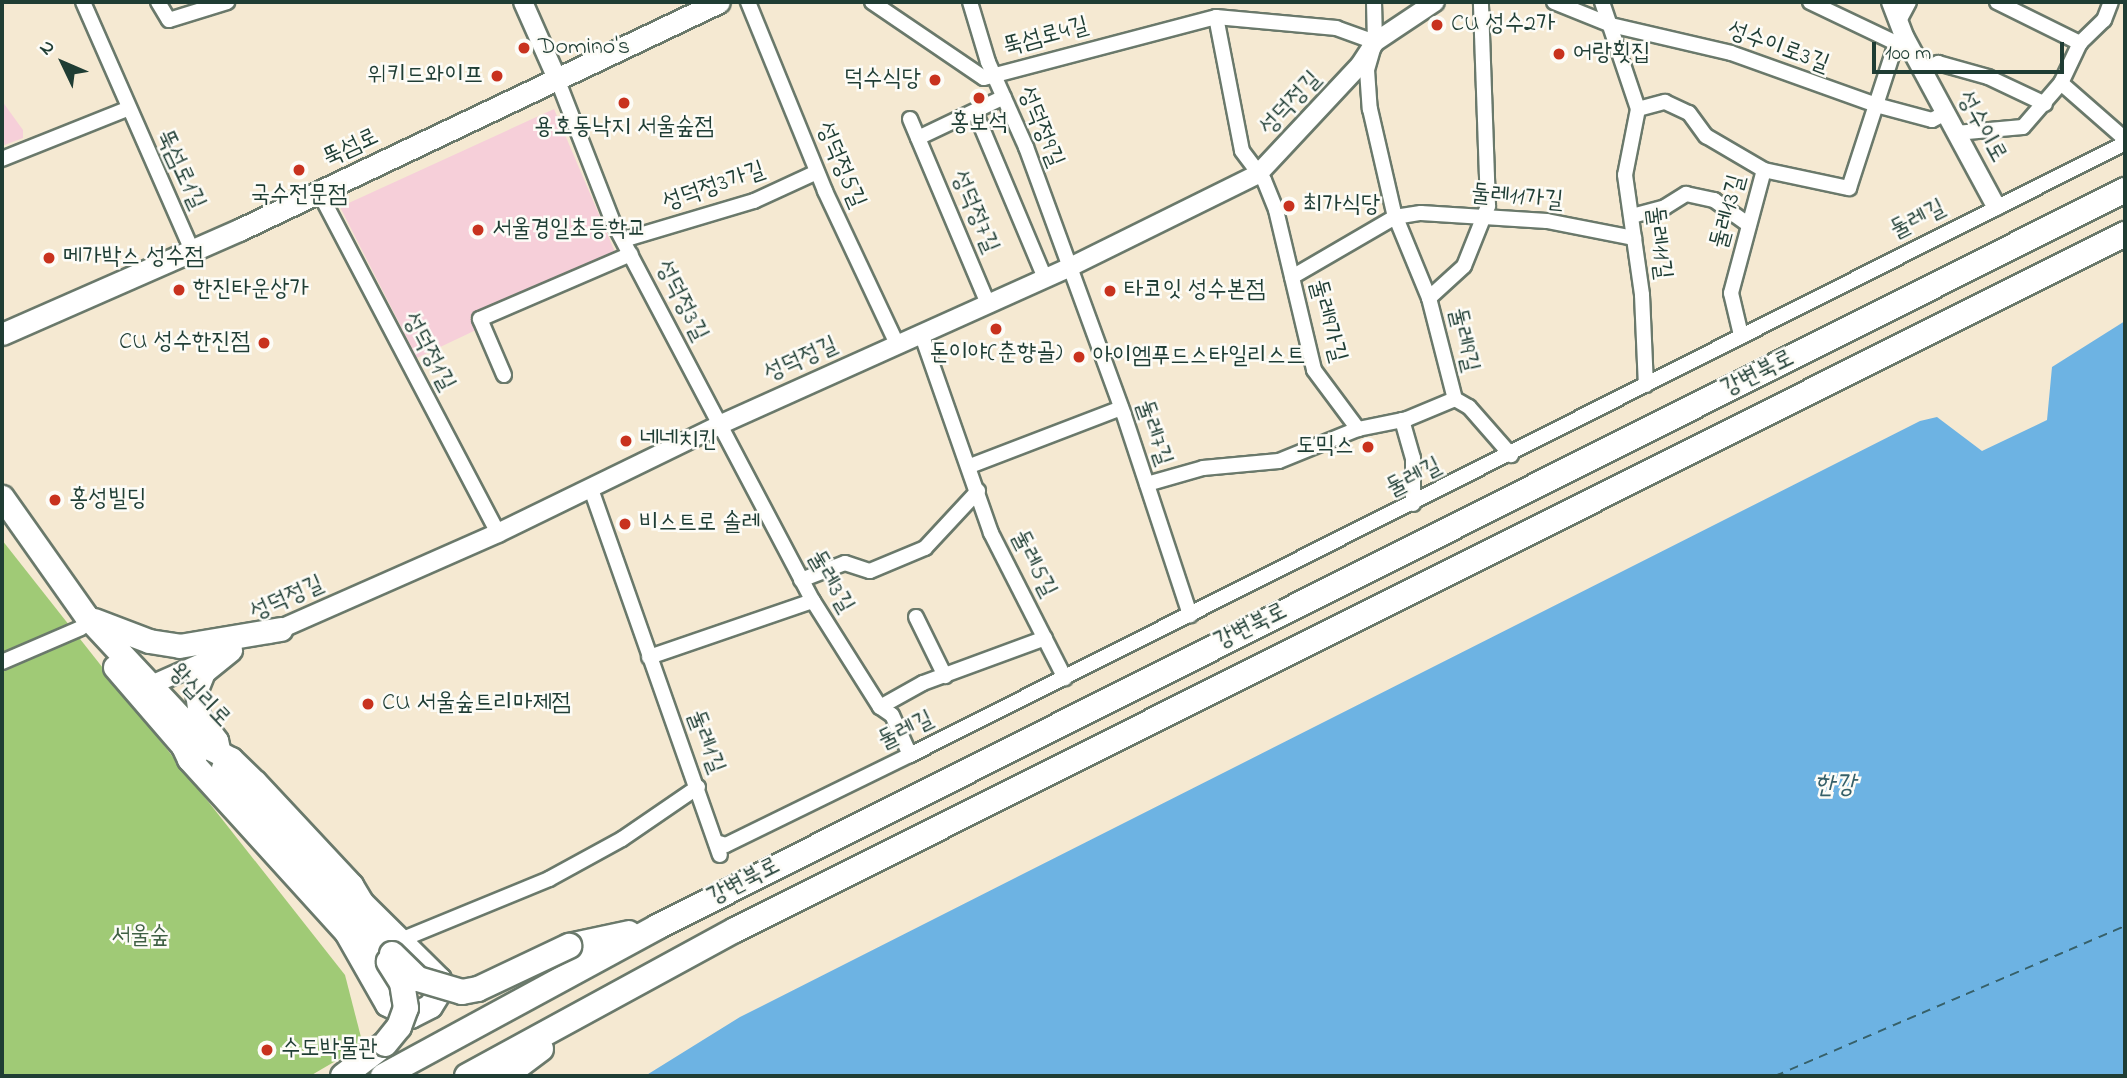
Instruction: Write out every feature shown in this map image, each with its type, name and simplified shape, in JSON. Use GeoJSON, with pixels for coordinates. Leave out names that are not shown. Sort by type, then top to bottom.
{"type":"FeatureCollection","features":[{"type":"Feature","properties":{"kind":"highway","name":"강변북로"},"geometry":{"type":"LineString","coordinates":[[383,1076],[657,927],[2125,190]]}},
{"type":"Feature","properties":{"kind":"highway","name":"강변북로"},"geometry":{"type":"LineString","coordinates":[[467,1076],[616,991],[2125,234]]}},
{"type":"Feature","properties":{"kind":"highway"},"geometry":{"type":"LineString","coordinates":[[392,951],[418,979],[441,989],[462,992],[509,976],[569,946],[657,927]]}},
{"type":"Feature","properties":{"kind":"highway"},"geometry":{"type":"LineString","coordinates":[[343,1076],[385,1044],[399,1027],[406,1008],[392,951]]}},
{"type":"Feature","properties":{"kind":"highway"},"geometry":{"type":"LineString","coordinates":[[505,1076],[616,991]]}},
{"type":"Feature","properties":{"kind":"main road","name":"뚝섬로"},"geometry":{"type":"LineString","coordinates":[[2,334],[319,192],[558,81],[719,2]]}},
{"type":"Feature","properties":{"kind":"main road","name":"왕십리로"},"geometry":{"type":"LineString","coordinates":[[2,497],[83,622]]}},
{"type":"Feature","properties":{"kind":"main road","name":"왕십리로"},"geometry":{"type":"LineString","coordinates":[[2,520],[83,622],[144,689],[208,747],[220,754],[225,774],[233,789]]}},
{"type":"Feature","properties":{"kind":"main road"},"geometry":{"type":"LineString","coordinates":[[83,622],[149,641],[179,646],[281,629]]}},
{"type":"Feature","properties":{"kind":"main road"},"geometry":{"type":"LineString","coordinates":[[183,746],[189,760],[346,932],[387,1004],[411,1016],[430,1006],[442,987],[433,972],[392,951],[255,782],[220,754],[216,740],[199,716],[196,692],[204,672],[232,650]]}},
{"type":"Feature","properties":{"kind":"main road","name":"왕십리로"},"geometry":{"type":"LineString","coordinates":[[144,689],[183,746],[233,789],[392,951]]}},
{"type":"Feature","properties":{"kind":"street","name":"뚝섬로1길"},"geometry":{"type":"LineString","coordinates":[[83,2],[127,109],[192,250]]}},
{"type":"Feature","properties":{"kind":"street"},"geometry":{"type":"LineString","coordinates":[[158,2],[169,20],[227,2]]}},
{"type":"Feature","properties":{"kind":"street"},"geometry":{"type":"LineString","coordinates":[[523,2],[558,81]]}},
{"type":"Feature","properties":{"kind":"street","name":"성덕정5길"},"geometry":{"type":"LineString","coordinates":[[748,2],[817,172],[897,344]]}},
{"type":"Feature","properties":{"kind":"street","name":"뚝섬로4길"},"geometry":{"type":"LineString","coordinates":[[872,2],[984,78],[1216,17],[1336,28],[1376,42]]}},
{"type":"Feature","properties":{"kind":"street","name":"성덕정9길"},"geometry":{"type":"LineString","coordinates":[[970,2],[994,75],[1068,268]]}},
{"type":"Feature","properties":{"kind":"street","name":"둘레9길"},"geometry":{"type":"LineString","coordinates":[[1374,2],[1376,42],[1367,70],[1370,109],[1395,217],[1429,298],[1455,399],[1469,407],[1482,427],[1511,455]]}},
{"type":"Feature","properties":{"kind":"street","name":"성덕정길"},"geometry":{"type":"LineString","coordinates":[[144,689],[498,533],[719,425],[1068,268],[1258,174],[1360,65],[1376,42],[1435,2]]}},
{"type":"Feature","properties":{"kind":"street"},"geometry":{"type":"LineString","coordinates":[[1429,298],[1464,265],[1486,216],[1481,2]]}},
{"type":"Feature","properties":{"kind":"street","name":"성수이로3길"},"geometry":{"type":"LineString","coordinates":[[1554,2],[1611,25],[1731,53],[1876,105],[1932,120],[1945,113]]}},
{"type":"Feature","properties":{"kind":"street","name":"둘레11길"},"geometry":{"type":"LineString","coordinates":[[1602,2],[1638,109],[1625,175],[1632,216],[1646,385]]}},
{"type":"Feature","properties":{"kind":"street"},"geometry":{"type":"LineString","coordinates":[[1810,2],[1901,41]]}},
{"type":"Feature","properties":{"kind":"street","name":"성수이로"},"geometry":{"type":"LineString","coordinates":[[1891,2],[1900,19],[1901,41],[1923,71],[1996,206]]}},
{"type":"Feature","properties":{"kind":"street"},"geometry":{"type":"LineString","coordinates":[[1900,19],[1909,2]]}},
{"type":"Feature","properties":{"kind":"street"},"geometry":{"type":"LineString","coordinates":[[1997,2],[2080,43]]}},
{"type":"Feature","properties":{"kind":"street"},"geometry":{"type":"LineString","coordinates":[[1956,133],[2023,127],[2061,83],[2080,43],[2104,20],[2111,2]]}},
{"type":"Feature","properties":{"kind":"street","name":"둘레9가길"},"geometry":{"type":"LineString","coordinates":[[1216,17],[1241,151],[1258,174],[1276,210],[1317,376],[1357,429]]}},
{"type":"Feature","properties":{"kind":"street","name":"둘레13길"},"geometry":{"type":"LineString","coordinates":[[1741,335],[1731,293],[1764,170],[1849,188],[1876,105],[1901,41]]}},
{"type":"Feature","properties":{"kind":"street","name":"성수이로"},"geometry":{"type":"LineString","coordinates":[[1923,71],[1938,63],[1987,77],[2045,104]]}},
{"type":"Feature","properties":{"kind":"street","name":"성덕정3길"},"geometry":{"type":"LineString","coordinates":[[558,81],[623,240],[719,425]]}},
{"type":"Feature","properties":{"kind":"street"},"geometry":{"type":"LineString","coordinates":[[2061,83],[2125,141]]}},
{"type":"Feature","properties":{"kind":"street"},"geometry":{"type":"LineString","coordinates":[[918,138],[976,114],[1004,97]]}},
{"type":"Feature","properties":{"kind":"street"},"geometry":{"type":"LineString","coordinates":[[1638,109],[1665,102],[1689,113],[1706,136],[1764,170]]}},
{"type":"Feature","properties":{"kind":"street","name":"뚝섬로1길"},"geometry":{"type":"LineString","coordinates":[[2,159],[127,109]]}},
{"type":"Feature","properties":{"kind":"street","name":"성덕정7길"},"geometry":{"type":"LineString","coordinates":[[976,114],[1045,278]]}},
{"type":"Feature","properties":{"kind":"street","name":"성덕정7길"},"geometry":{"type":"LineString","coordinates":[[910,119],[988,304]]}},
{"type":"Feature","properties":{"kind":"street","name":"둘레길"},"geometry":{"type":"LineString","coordinates":[[719,849],[1511,455],[1741,335],[2125,141]]}},
{"type":"Feature","properties":{"kind":"street","name":"성덕정3가길"},"geometry":{"type":"LineString","coordinates":[[623,240],[754,201],[817,172]]}},
{"type":"Feature","properties":{"kind":"street","name":"성덕정1길"},"geometry":{"type":"LineString","coordinates":[[319,192],[498,533]]}},
{"type":"Feature","properties":{"kind":"street"},"geometry":{"type":"LineString","coordinates":[[1632,216],[1665,207],[1686,194],[1714,200],[1749,225]]}},
{"type":"Feature","properties":{"kind":"street","name":"둘레11가길"},"geometry":{"type":"LineString","coordinates":[[1395,217],[1421,213],[1478,219],[1486,216],[1547,221],[1634,238]]}},
{"type":"Feature","properties":{"kind":"street"},"geometry":{"type":"LineString","coordinates":[[1292,277],[1395,217]]}},
{"type":"Feature","properties":{"kind":"street"},"geometry":{"type":"LineString","coordinates":[[504,375],[480,319],[631,254]]}},
{"type":"Feature","properties":{"kind":"street","name":"둘레7길"},"geometry":{"type":"LineString","coordinates":[[1068,268],[1121,408],[1190,615]]}},
{"type":"Feature","properties":{"kind":"street","name":"둘레5길"},"geometry":{"type":"LineString","coordinates":[[921,333],[970,466],[991,533],[1065,678]]}},
{"type":"Feature","properties":{"kind":"street"},"geometry":{"type":"LineString","coordinates":[[1147,484],[1202,468],[1279,461],[1357,429],[1402,420],[1455,399]]}},
{"type":"Feature","properties":{"kind":"street"},"geometry":{"type":"LineString","coordinates":[[970,466],[1121,408]]}},
{"type":"Feature","properties":{"kind":"street"},"geometry":{"type":"LineString","coordinates":[[1402,420],[1412,458],[1413,504]]}},
{"type":"Feature","properties":{"kind":"street","name":"둘레3길"},"geometry":{"type":"LineString","coordinates":[[719,425],[813,601],[880,707],[891,715],[910,755]]}},
{"type":"Feature","properties":{"kind":"street","name":"둘레1길"},"geometry":{"type":"LineString","coordinates":[[591,489],[719,849]]}},
{"type":"Feature","properties":{"kind":"street"},"geometry":{"type":"LineString","coordinates":[[801,580],[845,563],[870,571],[925,548],[978,491]]}},
{"type":"Feature","properties":{"kind":"street"},"geometry":{"type":"LineString","coordinates":[[649,656],[813,601]]}},
{"type":"Feature","properties":{"kind":"street"},"geometry":{"type":"LineString","coordinates":[[916,617],[945,676]]}},
{"type":"Feature","properties":{"kind":"street"},"geometry":{"type":"LineString","coordinates":[[2,662],[83,622]]}},
{"type":"Feature","properties":{"kind":"street"},"geometry":{"type":"LineString","coordinates":[[880,707],[902,693],[1045,638]]}},
{"type":"Feature","properties":{"kind":"street"},"geometry":{"type":"LineString","coordinates":[[392,951],[583,862],[698,787]]}},
{"type":"Feature","properties":{"kind":"shaded area"},"geometry":{"type":"Polygon","coordinates":[[[2,101],[23,130],[23,138],[2,146],[2,101]]]}},
{"type":"Feature","properties":{"kind":"shaded area","name":"서울경일초등학교"},"geometry":{"type":"Polygon","coordinates":[[[554,109],[615,252],[470,317],[476,330],[417,358],[340,207],[554,109]]]}},
{"type":"Feature","properties":{"kind":"green space","name":"서울숲"},"geometry":{"type":"Polygon","coordinates":[[[2,540],[345,975],[363,1045],[310,1076],[2,1076],[2,540]]]}},
{"type":"Feature","properties":{"kind":"water","name":"한강"},"geometry":{"type":"Polygon","coordinates":[[[2125,321],[2125,1076],[645,1076],[740,1017],[1920,421],[1937,417],[1982,451],[2047,420],[2052,367],[2125,321]]]}},
{"type":"Feature","properties":{"kind":"ferry route"},"geometry":{"type":"LineString","coordinates":[[1775,1076],[2125,926]]}},
{"type":"Feature","properties":{"kind":"place","name":"CU 성수2가"},"geometry":{"type":"Point","coordinates":[1437,25]}},
{"type":"Feature","properties":{"kind":"place","name":"Domino's"},"geometry":{"type":"Point","coordinates":[524,48]}},
{"type":"Feature","properties":{"kind":"place","name":"어랑횟집"},"geometry":{"type":"Point","coordinates":[1559,54]}},
{"type":"Feature","properties":{"kind":"place","name":"위키드와이프"},"geometry":{"type":"Point","coordinates":[497,76]}},
{"type":"Feature","properties":{"kind":"place","name":"덕수식당"},"geometry":{"type":"Point","coordinates":[935,80]}},
{"type":"Feature","properties":{"kind":"place","name":"홍보석"},"geometry":{"type":"Point","coordinates":[979,98]}},
{"type":"Feature","properties":{"kind":"place","name":"용호동낙지 서울숲점"},"geometry":{"type":"Point","coordinates":[624,103]}},
{"type":"Feature","properties":{"kind":"place","name":"국수전문점"},"geometry":{"type":"Point","coordinates":[299,170]}},
{"type":"Feature","properties":{"kind":"place","name":"최가식당"},"geometry":{"type":"Point","coordinates":[1289,206]}},
{"type":"Feature","properties":{"kind":"place","name":"서울경일초등학교"},"geometry":{"type":"Point","coordinates":[478,230]}},
{"type":"Feature","properties":{"kind":"place","name":"메가박스 성수점"},"geometry":{"type":"Point","coordinates":[49,258]}},
{"type":"Feature","properties":{"kind":"place","name":"한진타운상가"},"geometry":{"type":"Point","coordinates":[179,290]}},
{"type":"Feature","properties":{"kind":"place","name":"타코잇 성수본점"},"geometry":{"type":"Point","coordinates":[1110,291]}},
{"type":"Feature","properties":{"kind":"place","name":"돈이야(춘향골)"},"geometry":{"type":"Point","coordinates":[996,329]}},
{"type":"Feature","properties":{"kind":"place","name":"CU 성수한진점"},"geometry":{"type":"Point","coordinates":[264,343]}},
{"type":"Feature","properties":{"kind":"place","name":"아이엠푸드스타일리스트"},"geometry":{"type":"Point","coordinates":[1079,357]}},
{"type":"Feature","properties":{"kind":"place","name":"네네치킨"},"geometry":{"type":"Point","coordinates":[626,441]}},
{"type":"Feature","properties":{"kind":"place","name":"도믹스"},"geometry":{"type":"Point","coordinates":[1368,447]}},
{"type":"Feature","properties":{"kind":"place","name":"홍성빌딩"},"geometry":{"type":"Point","coordinates":[55,500]}},
{"type":"Feature","properties":{"kind":"place","name":"비스트로 솔레"},"geometry":{"type":"Point","coordinates":[625,524]}},
{"type":"Feature","properties":{"kind":"place","name":"CU 서울숲트리마제점"},"geometry":{"type":"Point","coordinates":[368,704]}},
{"type":"Feature","properties":{"kind":"place","name":"수도박물관"},"geometry":{"type":"Point","coordinates":[267,1050]}}]}
